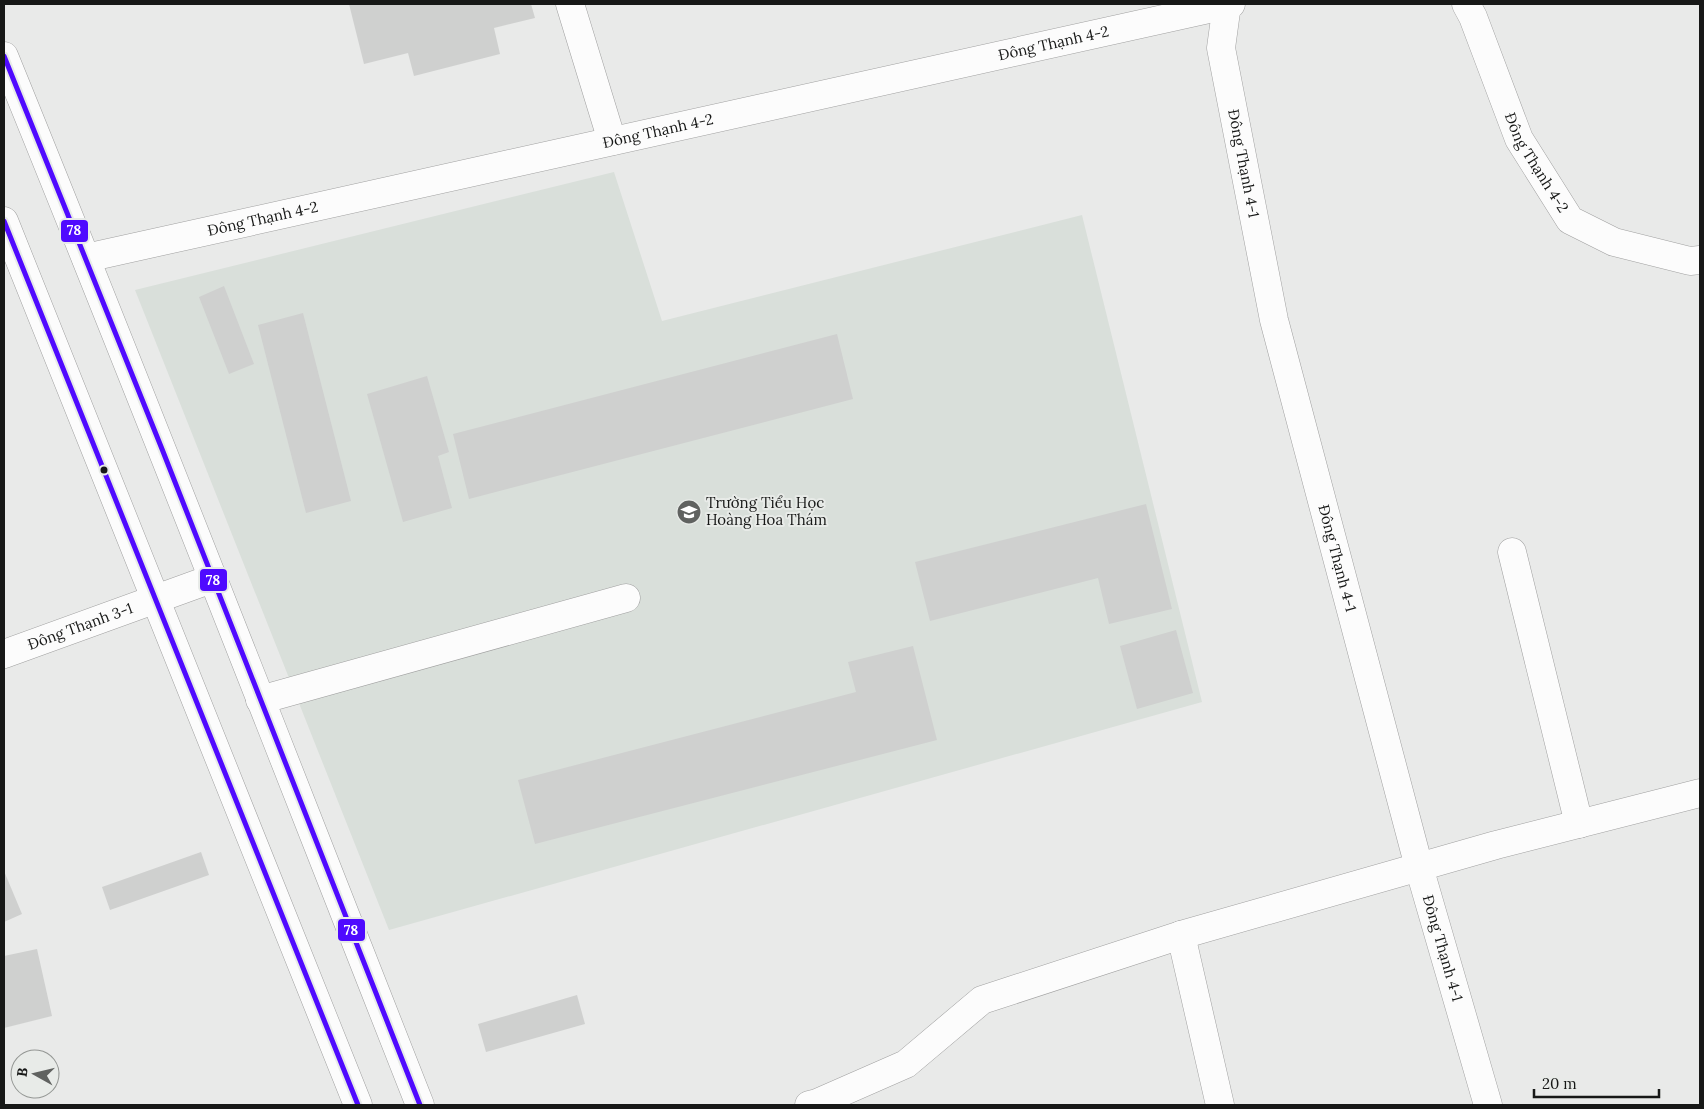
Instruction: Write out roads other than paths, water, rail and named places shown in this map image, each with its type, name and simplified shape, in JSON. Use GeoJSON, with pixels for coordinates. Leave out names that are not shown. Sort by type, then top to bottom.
{"type":"FeatureCollection","features":[{"type":"Feature","properties":{"kind":"street"},"geometry":{"type":"LineString","coordinates":[[570,4],[612,141]]}},
{"type":"Feature","properties":{"kind":"street","name":"Đông Thạnh 4-2"},"geometry":{"type":"LineString","coordinates":[[86,258],[1228,4]]}},
{"type":"Feature","properties":{"kind":"street","name":"Đông Thạnh 4-1"},"geometry":{"type":"LineString","coordinates":[[1228,4],[1221,48],[1274,320],[1419,867],[1488,1105]]}},
{"type":"Feature","properties":{"kind":"street","name":"Đông Thạnh 4-2"},"geometry":{"type":"LineString","coordinates":[[1466,4],[1473,17],[1519,139],[1570,220],[1614,242],[1690,261],[1700,260]]}},
{"type":"Feature","properties":{"kind":"street"},"geometry":{"type":"LineString","coordinates":[[4,56],[214,578],[260,700],[420,1105]]}},
{"type":"Feature","properties":{"kind":"street"},"geometry":{"type":"LineString","coordinates":[[4,222],[358,1105]]}},
{"type":"Feature","properties":{"kind":"street"},"geometry":{"type":"LineString","coordinates":[[1512,552],[1579,824]]}},
{"type":"Feature","properties":{"kind":"street","name":"Đông Thạnh 3-1"},"geometry":{"type":"LineString","coordinates":[[4,654],[214,578]]}},
{"type":"Feature","properties":{"kind":"street"},"geometry":{"type":"LineString","coordinates":[[260,700],[626,598]]}},
{"type":"Feature","properties":{"kind":"street"},"geometry":{"type":"LineString","coordinates":[[809,1105],[906,1064],[982,1000],[1181,935],[1496,845],[1700,793]]}},
{"type":"Feature","properties":{"kind":"street"},"geometry":{"type":"LineString","coordinates":[[1181,935],[1220,1105]]}},
{"type":"Feature","properties":{"kind":"place","name":"Trường Tiểu Học Hoàng Hoa Thám"},"geometry":{"type":"Point","coordinates":[689,512]}}]}
